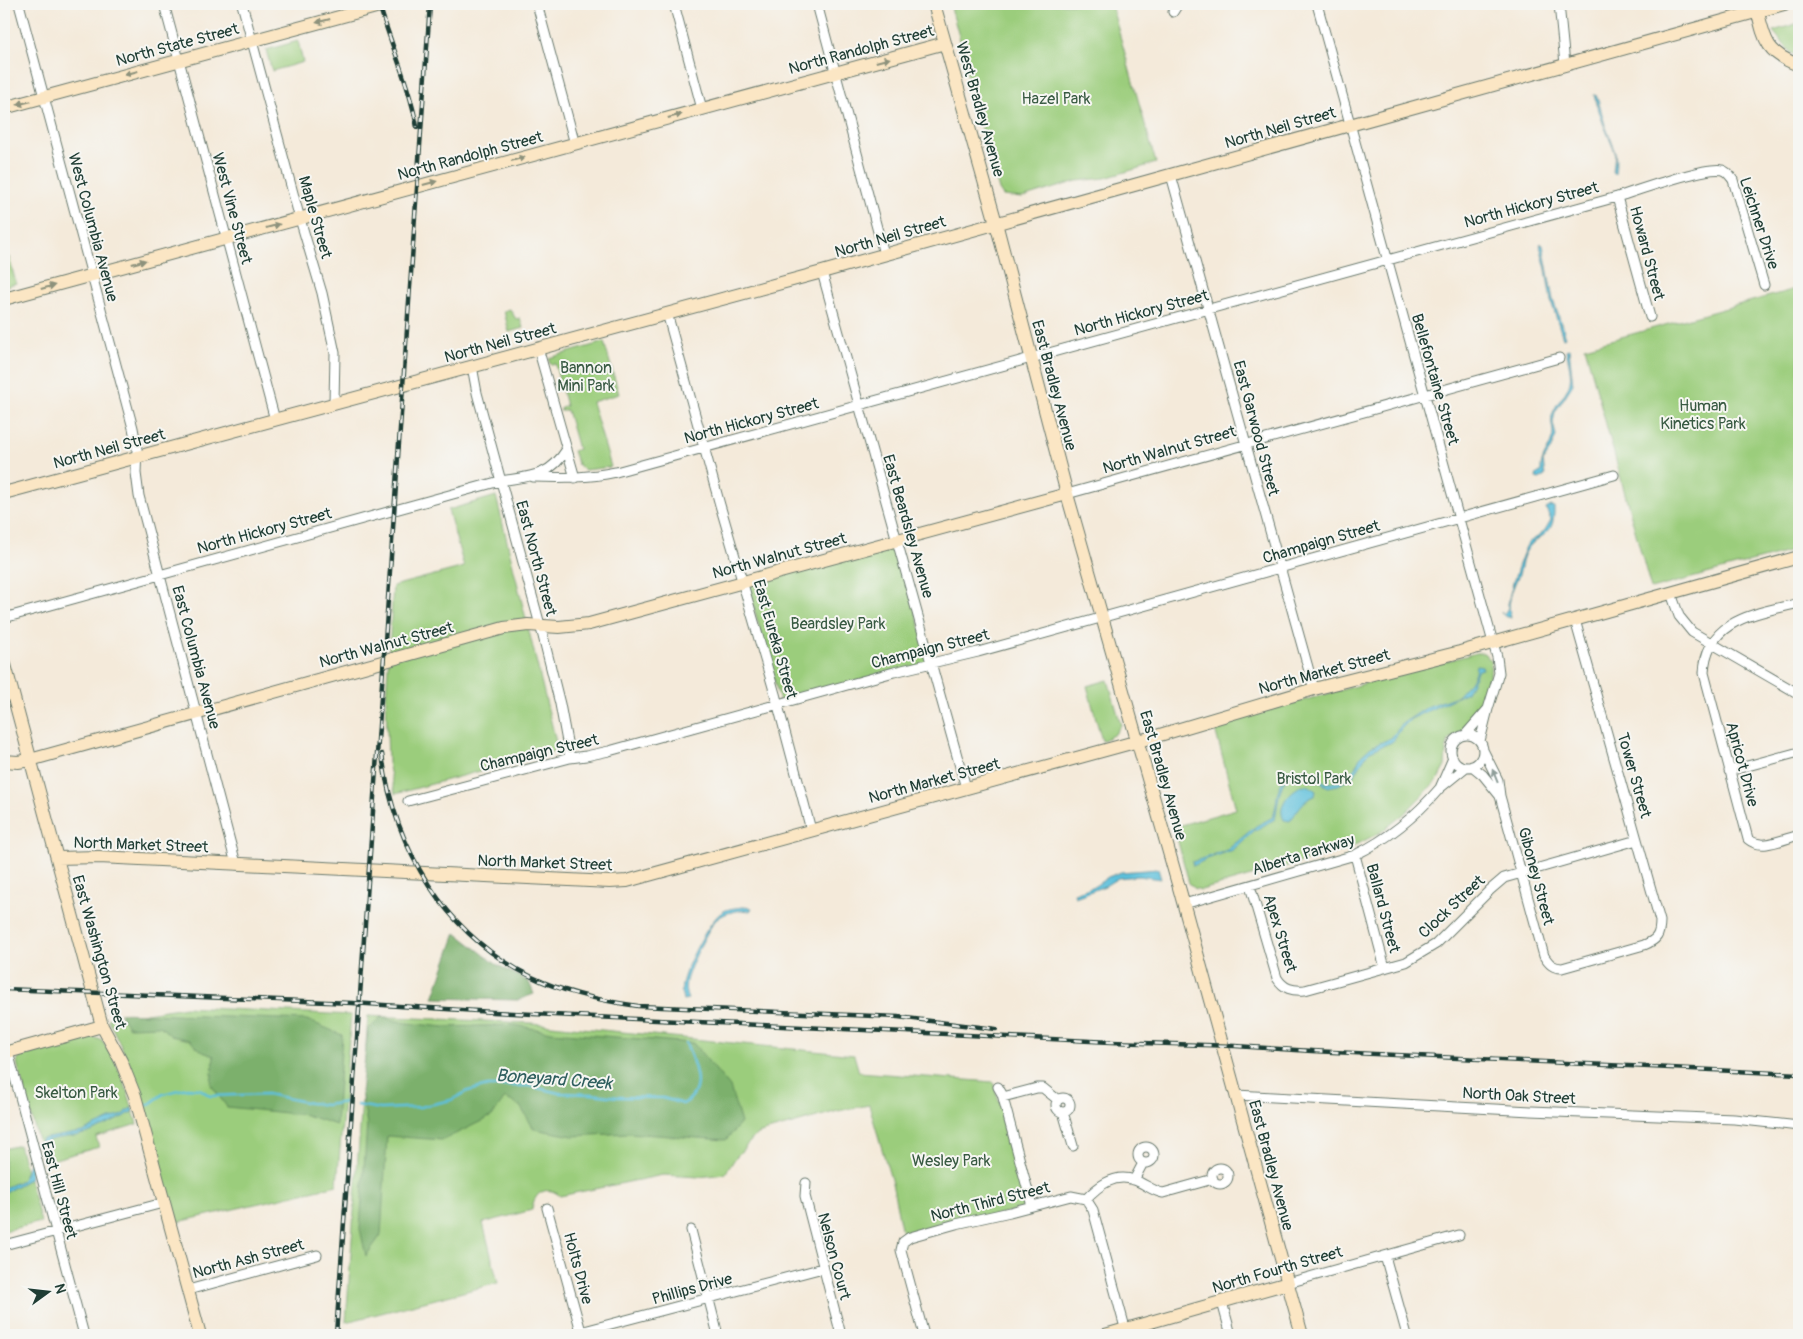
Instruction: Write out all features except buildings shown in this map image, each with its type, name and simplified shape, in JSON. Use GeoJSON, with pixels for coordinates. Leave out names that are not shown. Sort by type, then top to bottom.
{"type":"FeatureCollection","features":[{"type":"Feature","properties":{"kind":"main road","name":"North State Street"},"geometry":{"type":"LineString","coordinates":[[4,108],[387,4]]}},
{"type":"Feature","properties":{"kind":"main road","name":"West Bradley Avenue"},"geometry":{"type":"LineString","coordinates":[[934,4],[996,222]]}},
{"type":"Feature","properties":{"kind":"main road","name":"North Neil Street"},"geometry":{"type":"LineString","coordinates":[[4,493],[822,272],[1565,64],[1757,8],[1784,4]]}},
{"type":"Feature","properties":{"kind":"main road"},"geometry":{"type":"LineString","coordinates":[[1757,8],[1763,34],[1774,52],[1780,57],[1799,65]]}},
{"type":"Feature","properties":{"kind":"main road","name":"North Randolph Street"},"geometry":{"type":"LineString","coordinates":[[4,299],[945,43]]}},
{"type":"Feature","properties":{"kind":"main road","name":"East Bradley Avenue"},"geometry":{"type":"LineString","coordinates":[[996,222],[1067,494],[1184,904],[1302,1335]]}},
{"type":"Feature","properties":{"kind":"main road","name":"North Walnut Street"},"geometry":{"type":"LineString","coordinates":[[4,762],[30,760],[196,712],[504,628],[589,624],[1067,494]]}},
{"type":"Feature","properties":{"kind":"main road","name":"North Market Street"},"geometry":{"type":"LineString","coordinates":[[57,858],[99,857],[610,882],[642,877],[1138,740],[1314,689],[1575,620],[1799,557]]}},
{"type":"Feature","properties":{"kind":"main road","name":"East Washington Street"},"geometry":{"type":"LineString","coordinates":[[4,661],[5,674],[102,1026],[130,1082],[200,1335]]}},
{"type":"Feature","properties":{"kind":"main road"},"geometry":{"type":"LineString","coordinates":[[6,1052],[102,1026]]}},
{"type":"Feature","properties":{"kind":"main road","name":"North Fourth Street"},"geometry":{"type":"LineString","coordinates":[[1105,1335],[1126,1332],[1288,1283]]}},
{"type":"Feature","properties":{"kind":"street","name":"West Columbia Avenue"},"geometry":{"type":"LineString","coordinates":[[19,4],[133,428],[138,449],[137,458]]}},
{"type":"Feature","properties":{"kind":"street","name":"West Vine Street"},"geometry":{"type":"LineString","coordinates":[[164,4],[275,420]]}},
{"type":"Feature","properties":{"kind":"street","name":"Maple Street"},"geometry":{"type":"LineString","coordinates":[[242,4],[322,293],[335,353],[334,403]]}},
{"type":"Feature","properties":{"kind":"street"},"geometry":{"type":"LineString","coordinates":[[537,4],[575,144]]}},
{"type":"Feature","properties":{"kind":"street"},"geometry":{"type":"LineString","coordinates":[[674,4],[702,109]]}},
{"type":"Feature","properties":{"kind":"street"},"geometry":{"type":"LineString","coordinates":[[817,4],[884,254]]}},
{"type":"Feature","properties":{"kind":"street","name":"Bellefontaine Street"},"geometry":{"type":"LineString","coordinates":[[1317,4],[1494,642]]}},
{"type":"Feature","properties":{"kind":"street"},"geometry":{"type":"LineString","coordinates":[[1559,4],[1565,64]]}},
{"type":"Feature","properties":{"kind":"street","name":"North Hickory Street"},"geometry":{"type":"LineString","coordinates":[[4,618],[500,481],[533,477],[593,477],[616,472],[1617,197],[1680,178],[1714,169],[1725,171]]}},
{"type":"Feature","properties":{"kind":"street","name":"Leichner Drive"},"geometry":{"type":"LineString","coordinates":[[1725,171],[1733,180],[1738,194],[1764,285]]}},
{"type":"Feature","properties":{"kind":"street","name":"East Garwood Street"},"geometry":{"type":"LineString","coordinates":[[1171,175],[1314,689]]}},
{"type":"Feature","properties":{"kind":"street","name":"Howard Street"},"geometry":{"type":"LineString","coordinates":[[1617,197],[1650,317]]}},
{"type":"Feature","properties":{"kind":"street","name":"East Beardsley Avenue"},"geometry":{"type":"LineString","coordinates":[[822,272],[966,788]]}},
{"type":"Feature","properties":{"kind":"street","name":"East Eureka Street"},"geometry":{"type":"LineString","coordinates":[[668,313],[812,830]]}},
{"type":"Feature","properties":{"kind":"street"},"geometry":{"type":"LineString","coordinates":[[538,348],[575,478]]}},
{"type":"Feature","properties":{"kind":"street","name":"North Walnut Street"},"geometry":{"type":"LineString","coordinates":[[1067,494],[1560,358]]}},
{"type":"Feature","properties":{"kind":"street","name":"East North Street"},"geometry":{"type":"LineString","coordinates":[[472,366],[477,394],[560,704],[570,758]]}},
{"type":"Feature","properties":{"kind":"street","name":"North Hickory Street"},"geometry":{"type":"LineString","coordinates":[[533,477],[548,470],[557,463],[566,449]]}},
{"type":"Feature","properties":{"kind":"street","name":"East Columbia Avenue"},"geometry":{"type":"LineString","coordinates":[[137,458],[136,473],[139,496],[236,864]]}},
{"type":"Feature","properties":{"kind":"street","name":"Champaign Street"},"geometry":{"type":"LineString","coordinates":[[408,801],[570,758],[609,751],[894,672],[932,664],[1103,618],[1614,475]]}},
{"type":"Feature","properties":{"kind":"street"},"geometry":{"type":"LineString","coordinates":[[1671,593],[1679,616],[1684,625],[1692,632],[1799,694]]}},
{"type":"Feature","properties":{"kind":"street"},"geometry":{"type":"LineString","coordinates":[[1711,644],[1716,636],[1734,622],[1799,603]]}},
{"type":"Feature","properties":{"kind":"street","name":"Tower Street"},"geometry":{"type":"LineString","coordinates":[[1548,962],[1555,968],[1562,968],[1644,946],[1657,938],[1660,930],[1660,921],[1575,620]]}},
{"type":"Feature","properties":{"kind":"street"},"geometry":{"type":"LineString","coordinates":[[1480,741],[1499,673],[1499,662],[1494,642]]}},
{"type":"Feature","properties":{"kind":"street","name":"Apricot Drive"},"geometry":{"type":"LineString","coordinates":[[1711,644],[1706,654],[1704,665],[1705,682],[1748,839],[1753,843],[1766,845],[1799,835]]}},
{"type":"Feature","properties":{"kind":"street"},"geometry":{"type":"LineString","coordinates":[[1466,734],[1476,737],[1484,750],[1480,760],[1469,767],[1456,763],[1451,753],[1453,743],[1457,738],[1466,734],[1488,709]]}},
{"type":"Feature","properties":{"kind":"street","name":"Giboney Street"},"geometry":{"type":"LineString","coordinates":[[1484,750],[1498,780],[1500,796],[1544,956],[1548,962]]}},
{"type":"Feature","properties":{"kind":"street"},"geometry":{"type":"LineString","coordinates":[[1729,771],[1799,752]]}},
{"type":"Feature","properties":{"kind":"street","name":"Alberta Parkway"},"geometry":{"type":"LineString","coordinates":[[1440,788],[1453,758]]}},
{"type":"Feature","properties":{"kind":"street","name":"Alberta Parkway"},"geometry":{"type":"LineString","coordinates":[[1184,904],[1355,856],[1384,839],[1412,818],[1440,788],[1469,767]]}},
{"type":"Feature","properties":{"kind":"street","name":"Giboney Street"},"geometry":{"type":"LineString","coordinates":[[1469,767],[1484,774],[1500,796]]}},
{"type":"Feature","properties":{"kind":"street","name":"Clock Street"},"geometry":{"type":"LineString","coordinates":[[1285,988],[1296,991],[1305,990],[1406,962],[1436,944],[1497,883],[1508,876],[1637,840]]}},
{"type":"Feature","properties":{"kind":"street","name":"Ballard Street"},"geometry":{"type":"LineString","coordinates":[[1355,856],[1384,968]]}},
{"type":"Feature","properties":{"kind":"street","name":"Apex Street"},"geometry":{"type":"LineString","coordinates":[[1250,886],[1272,966],[1277,978],[1285,988]]}},
{"type":"Feature","properties":{"kind":"street","name":"East Hill Street"},"geometry":{"type":"LineString","coordinates":[[6,1052],[84,1335]]}},
{"type":"Feature","properties":{"kind":"street"},"geometry":{"type":"LineString","coordinates":[[998,1086],[1032,1206]]}},
{"type":"Feature","properties":{"kind":"street"},"geometry":{"type":"LineString","coordinates":[[1002,1097],[1043,1088],[1058,1100],[1064,1098],[1070,1102],[1069,1109],[1063,1112],[1073,1146]]}},
{"type":"Feature","properties":{"kind":"street","name":"North Oak Street"},"geometry":{"type":"LineString","coordinates":[[1236,1095],[1603,1115],[1734,1119],[1799,1126]]}},
{"type":"Feature","properties":{"kind":"street"},"geometry":{"type":"LineString","coordinates":[[1134,1180],[1143,1163]]}},
{"type":"Feature","properties":{"kind":"street"},"geometry":{"type":"LineString","coordinates":[[1126,1332],[1093,1210],[1086,1199],[1096,1188],[1116,1178],[1134,1180],[1156,1192],[1163,1193],[1212,1179]]}},
{"type":"Feature","properties":{"kind":"street","name":"Nelson Court"},"geometry":{"type":"LineString","coordinates":[[806,1183],[804,1196],[841,1335]]}},
{"type":"Feature","properties":{"kind":"street","name":"North Third Street"},"geometry":{"type":"LineString","coordinates":[[924,1335],[901,1250],[903,1242],[910,1237],[956,1224],[1071,1196],[1086,1199]]}},
{"type":"Feature","properties":{"kind":"street"},"geometry":{"type":"LineString","coordinates":[[4,1245],[163,1202]]}},
{"type":"Feature","properties":{"kind":"street","name":"Holts Drive"},"geometry":{"type":"LineString","coordinates":[[547,1208],[582,1334]]}},
{"type":"Feature","properties":{"kind":"street"},"geometry":{"type":"LineString","coordinates":[[691,1230],[718,1335]]}},
{"type":"Feature","properties":{"kind":"street","name":"North Fourth Street"},"geometry":{"type":"LineString","coordinates":[[1288,1283],[1459,1235]]}},
{"type":"Feature","properties":{"kind":"street","name":"North Ash Street"},"geometry":{"type":"LineString","coordinates":[[188,1290],[317,1256]]}},
{"type":"Feature","properties":{"kind":"street"},"geometry":{"type":"LineString","coordinates":[[1385,1256],[1408,1335]]}},
{"type":"Feature","properties":{"kind":"street","name":"Phillips Drive"},"geometry":{"type":"LineString","coordinates":[[569,1335],[582,1334],[823,1268]]}},
{"type":"Feature","properties":{"kind":"street"},"geometry":{"type":"LineString","coordinates":[[1222,1302],[1231,1335]]}},
{"type":"Feature","properties":{"kind":"green space","name":"Hazel Park"},"geometry":{"type":"Polygon","coordinates":[[[950,4],[1111,4],[1156,163],[1105,178],[1077,181],[1022,198],[1003,196],[999,190],[961,52],[963,51],[950,4]]]}},
{"type":"Feature","properties":{"kind":"green space"},"geometry":{"type":"Polygon","coordinates":[[[1799,23],[1799,56],[1791,53],[1773,31],[1799,23]]]}},
{"type":"Feature","properties":{"kind":"green space"},"geometry":{"type":"Polygon","coordinates":[[[298,41],[303,62],[272,71],[266,50],[298,41]]]}},
{"type":"Feature","properties":{"kind":"green space"},"geometry":{"type":"Polygon","coordinates":[[[9,257],[16,283],[4,287],[4,259],[9,257]]]}},
{"type":"Feature","properties":{"kind":"green space","name":"Human Kinetics Park"},"geometry":{"type":"Polygon","coordinates":[[[1799,288],[1799,549],[1651,589],[1585,347],[1799,288]]]}},
{"type":"Feature","properties":{"kind":"green space"},"geometry":{"type":"Polygon","coordinates":[[[510,309],[516,319],[520,318],[523,328],[509,332],[504,311],[510,309]]]}},
{"type":"Feature","properties":{"kind":"green space","name":"Bannon Mini Park"},"geometry":{"type":"Polygon","coordinates":[[[604,342],[619,394],[592,402],[611,467],[585,470],[578,465],[573,451],[578,449],[567,410],[560,411],[561,408],[566,406],[555,364],[550,364],[549,358],[604,342]]]}},
{"type":"Feature","properties":{"kind":"green space"},"geometry":{"type":"Polygon","coordinates":[[[496,496],[558,750],[395,794],[388,763],[386,699],[393,586],[464,567],[448,510],[496,496]]]}},
{"type":"Feature","properties":{"kind":"green space","name":"Beardsley Park"},"geometry":{"type":"Polygon","coordinates":[[[896,543],[930,662],[780,702],[747,583],[896,543]]]}},
{"type":"Feature","properties":{"kind":"green space","name":"Bristol Park"},"geometry":{"type":"Polygon","coordinates":[[[1476,653],[1484,653],[1491,661],[1490,680],[1475,721],[1449,740],[1445,766],[1438,779],[1404,814],[1381,832],[1348,849],[1201,890],[1194,888],[1189,883],[1174,827],[1236,809],[1214,725],[1476,653]]]}},
{"type":"Feature","properties":{"kind":"green space"},"geometry":{"type":"Polygon","coordinates":[[[1108,680],[1121,725],[1115,734],[1102,741],[1087,686],[1108,680]]]}},
{"type":"Feature","properties":{"kind":"green space"},"geometry":{"type":"Polygon","coordinates":[[[456,933],[496,964],[529,982],[534,994],[518,1000],[433,998],[456,933]]]}},
{"type":"Feature","properties":{"kind":"green space"},"geometry":{"type":"Polygon","coordinates":[[[185,1007],[351,1015],[337,1185],[174,1223],[130,1065],[108,1019],[185,1007]]]}},
{"type":"Feature","properties":{"kind":"green space"},"geometry":{"type":"Polygon","coordinates":[[[119,1013],[307,1020],[342,1035],[336,1125],[306,1115],[227,1107],[211,1085],[214,1056],[203,1052],[189,1040],[171,1036],[160,1026],[129,1027],[119,1013]]]}},
{"type":"Feature","properties":{"kind":"green space","name":"Wesley Park"},"geometry":{"type":"Polygon","coordinates":[[[368,1016],[531,1023],[854,1055],[859,1072],[993,1082],[1032,1206],[903,1238],[892,1183],[869,1105],[838,1111],[757,1134],[736,1157],[725,1174],[699,1177],[663,1175],[560,1196],[555,1192],[542,1192],[535,1199],[532,1210],[483,1223],[498,1283],[346,1322],[368,1016]]]}},
{"type":"Feature","properties":{"kind":"green space"},"geometry":{"type":"Polygon","coordinates":[[[381,1017],[406,1023],[444,1027],[515,1025],[551,1032],[693,1043],[730,1087],[741,1123],[726,1140],[628,1133],[573,1136],[534,1129],[520,1106],[505,1098],[492,1116],[443,1140],[387,1136],[381,1235],[366,1256],[360,1229],[367,1124],[361,1092],[368,1030],[381,1017]]]}},
{"type":"Feature","properties":{"kind":"green space","name":"Skelton Park"},"geometry":{"type":"Polygon","coordinates":[[[91,1037],[102,1040],[109,1050],[127,1090],[137,1124],[96,1137],[99,1147],[44,1162],[17,1063],[19,1057],[91,1037]]]}},
{"type":"Feature","properties":{"kind":"green space"},"geometry":{"type":"Polygon","coordinates":[[[19,1145],[26,1170],[22,1180],[4,1188],[4,1149],[19,1145]]]}},
{"type":"Feature","properties":{"kind":"green space"},"geometry":{"type":"Polygon","coordinates":[[[29,1179],[41,1222],[4,1231],[4,1193],[29,1179]]]}},
{"type":"Feature","properties":{"kind":"water"},"geometry":{"type":"Polygon","coordinates":[[[1594,95],[1596,95],[1615,151],[1603,123],[1594,95]]]}},
{"type":"Feature","properties":{"kind":"water"},"geometry":{"type":"Polygon","coordinates":[[[1615,153],[1616,160],[1615,174],[1613,173],[1615,153]]]}},
{"type":"Feature","properties":{"kind":"water"},"geometry":{"type":"Polygon","coordinates":[[[1541,243],[1543,245],[1553,300],[1566,337],[1563,338],[1551,301],[1541,243]]]}},
{"type":"Feature","properties":{"kind":"water"},"geometry":{"type":"Polygon","coordinates":[[[1569,349],[1573,384],[1555,412],[1553,423],[1556,436],[1550,451],[1543,461],[1545,476],[1539,479],[1536,478],[1537,474],[1541,472],[1543,459],[1553,436],[1552,416],[1567,389],[1571,377],[1566,350],[1569,349]]]}},
{"type":"Feature","properties":{"kind":"water"},"geometry":{"type":"Polygon","coordinates":[[[1551,506],[1554,507],[1552,525],[1548,531],[1530,546],[1524,555],[1511,596],[1509,607],[1511,618],[1503,615],[1501,611],[1504,614],[1508,608],[1512,587],[1525,550],[1528,544],[1547,527],[1551,520],[1546,509],[1551,506]]]}},
{"type":"Feature","properties":{"kind":"water"},"geometry":{"type":"Polygon","coordinates":[[[1476,665],[1482,666],[1483,669],[1478,670],[1467,692],[1411,719],[1392,742],[1370,751],[1354,776],[1339,785],[1328,787],[1315,779],[1298,773],[1302,772],[1327,783],[1344,781],[1352,774],[1360,757],[1371,747],[1391,738],[1403,723],[1429,706],[1457,696],[1470,682],[1475,673],[1476,665]]]}},
{"type":"Feature","properties":{"kind":"water"},"geometry":{"type":"Polygon","coordinates":[[[1290,776],[1285,780],[1279,795],[1275,819],[1254,831],[1233,850],[1193,866],[1192,862],[1227,850],[1256,826],[1273,817],[1281,783],[1290,776]]]}},
{"type":"Feature","properties":{"kind":"water"},"geometry":{"type":"Polygon","coordinates":[[[1303,785],[1309,786],[1316,791],[1315,796],[1303,803],[1290,821],[1284,820],[1282,814],[1283,804],[1294,790],[1303,785]]]}},
{"type":"Feature","properties":{"kind":"water"},"geometry":{"type":"Polygon","coordinates":[[[1158,869],[1161,879],[1138,876],[1118,878],[1105,886],[1075,897],[1074,893],[1095,886],[1108,877],[1121,872],[1158,869]]]}},
{"type":"Feature","properties":{"kind":"water"},"geometry":{"type":"Polygon","coordinates":[[[743,907],[752,908],[750,911],[729,913],[713,923],[699,948],[688,975],[685,988],[688,999],[683,1000],[684,977],[692,956],[705,933],[718,915],[724,911],[743,907]]]}},
{"type":"Feature","properties":{"kind":"water"},"geometry":{"type":"Polygon","coordinates":[[[132,1108],[133,1112],[103,1127],[80,1135],[49,1140],[41,1150],[41,1139],[82,1132],[123,1115],[132,1108]]]}},
{"type":"Feature","properties":{"kind":"water"},"geometry":{"type":"Polygon","coordinates":[[[30,1162],[33,1167],[29,1179],[4,1193],[4,1188],[22,1180],[30,1162]]]}},
{"type":"Feature","properties":{"kind":"waterway","name":"Boneyard Creek"},"geometry":{"type":"LineString","coordinates":[[357,1105],[381,1109],[420,1107],[451,1100],[468,1091],[488,1086],[529,1086],[559,1093],[663,1098],[683,1104],[691,1098],[697,1084],[695,1067],[686,1043]]}},
{"type":"Feature","properties":{"kind":"waterway","name":"Boneyard Creek"},"geometry":{"type":"LineString","coordinates":[[144,1107],[163,1094],[187,1088],[200,1089],[210,1096],[267,1094],[326,1105],[346,1102]]}},
{"type":"Feature","properties":{"kind":"railway"},"geometry":{"type":"LineString","coordinates":[[379,4],[405,80],[417,127]]}},
{"type":"Feature","properties":{"kind":"railway"},"geometry":{"type":"LineString","coordinates":[[336,1335],[430,4]]}},
{"type":"Feature","properties":{"kind":"railway"},"geometry":{"type":"LineString","coordinates":[[382,754],[388,789],[398,823],[412,855],[429,885],[449,913],[474,938],[501,959],[545,983],[584,996],[638,1006],[898,1017],[996,1029]]}},
{"type":"Feature","properties":{"kind":"railway"},"geometry":{"type":"LineString","coordinates":[[4,989],[352,1003],[493,1012],[1799,1074]]}}]}
